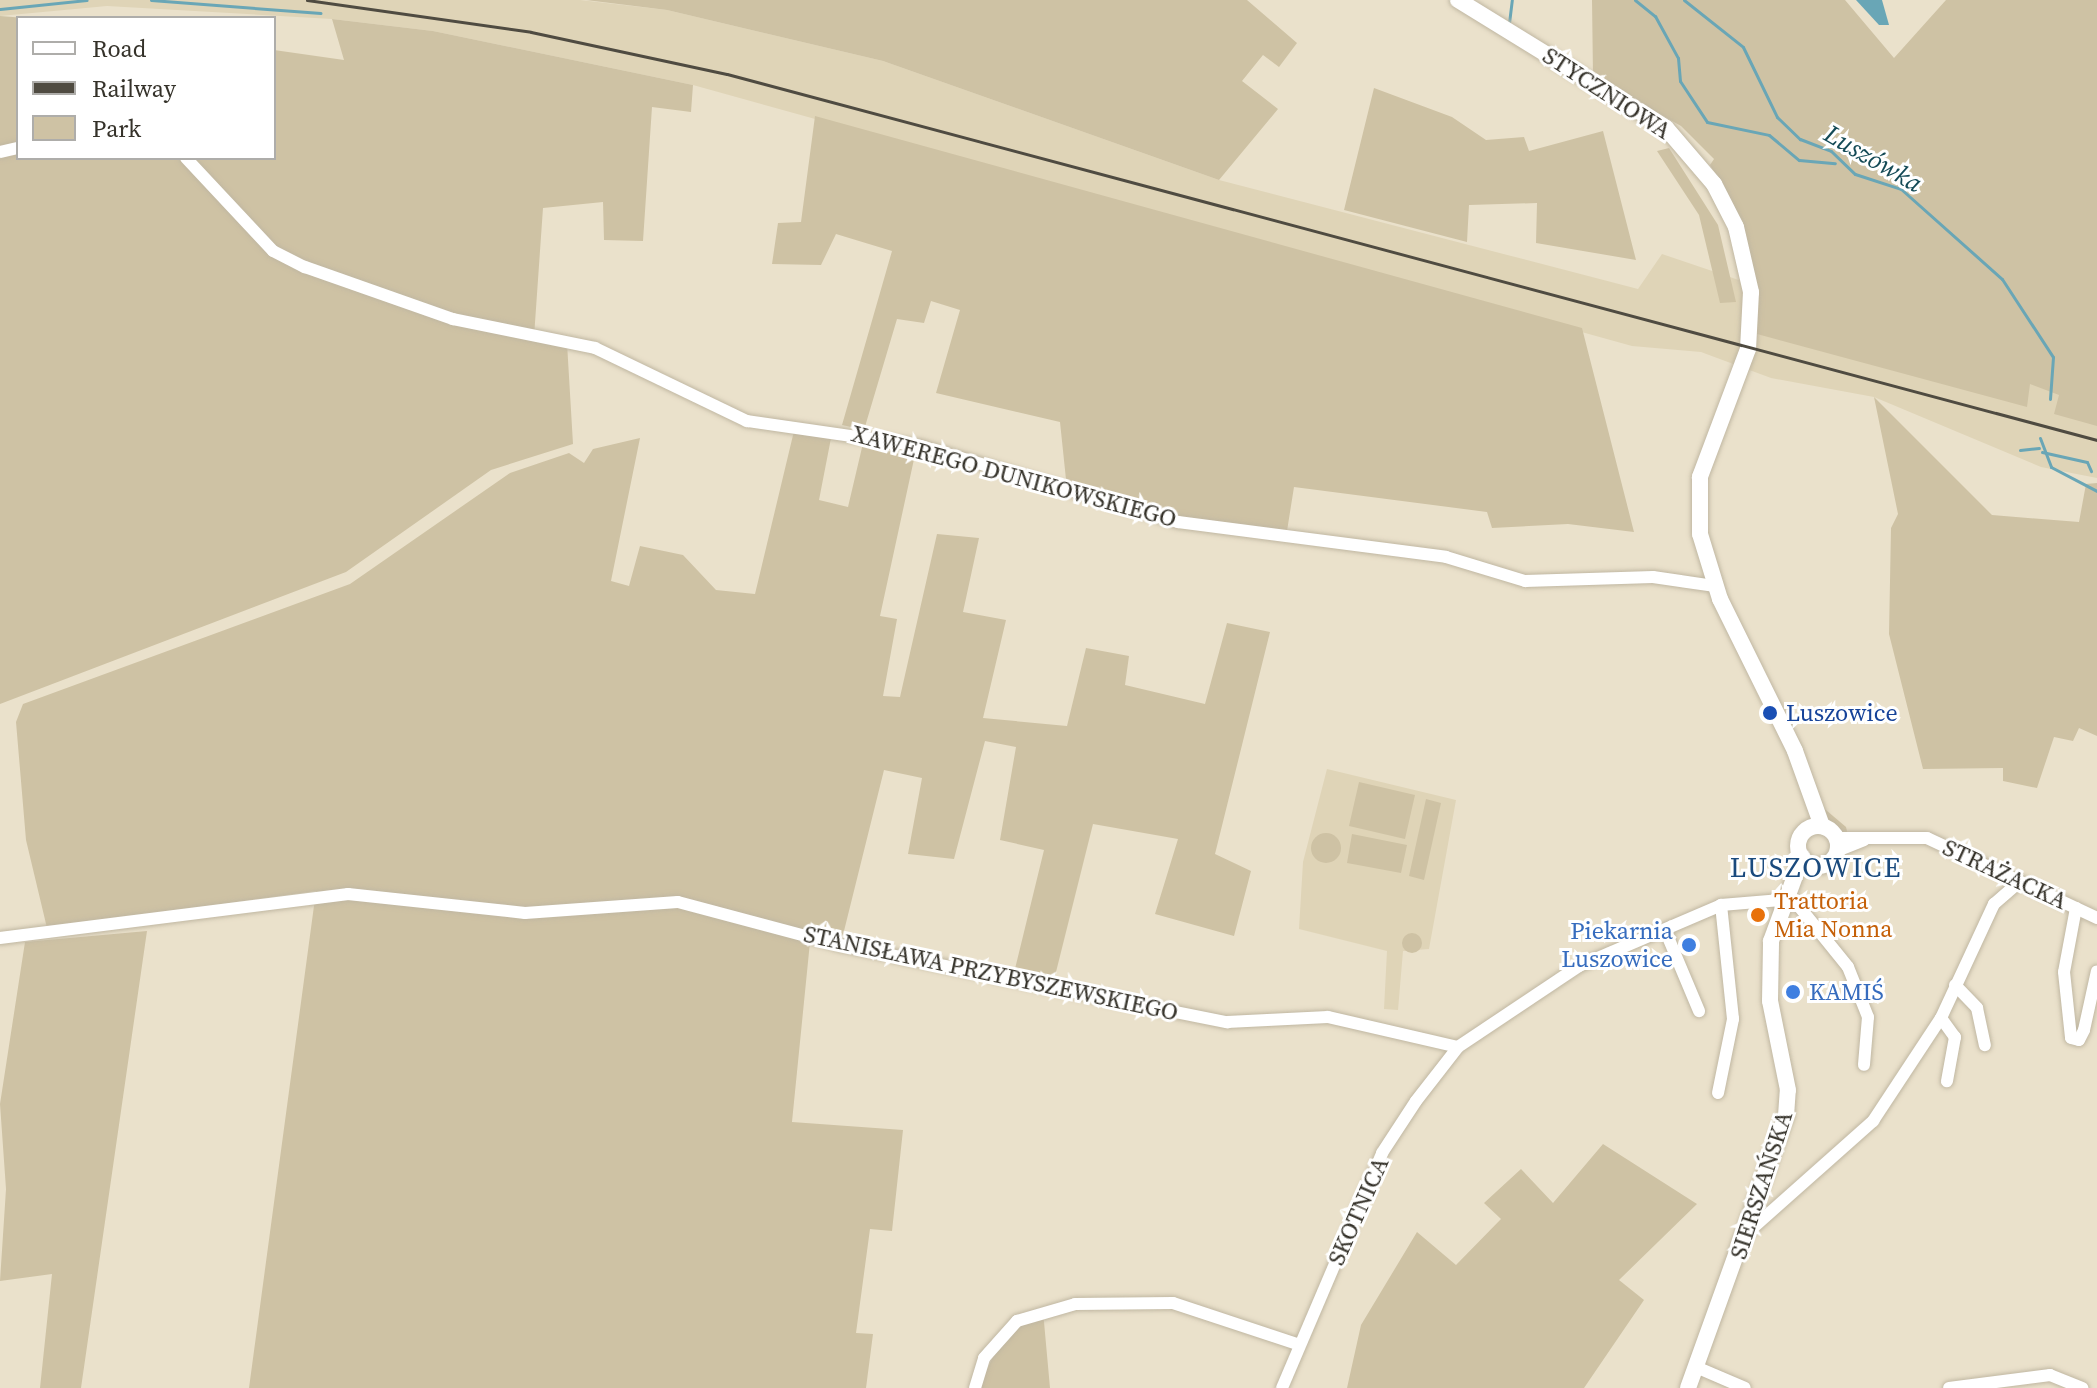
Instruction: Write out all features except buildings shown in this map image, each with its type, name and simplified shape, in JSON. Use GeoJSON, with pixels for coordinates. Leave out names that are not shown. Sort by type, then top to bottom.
{"type":"FeatureCollection","features":[{"type":"Feature","properties":{"kind":"street","name":"STYCZNIOWA"},"geometry":{"type":"LineString","coordinates":[[1458,0],[1666,128],[1708,175],[1736,227],[1751,292],[1748,349],[1697,503],[1715,586],[1812,800],[1816,827]]}},
{"type":"Feature","properties":{"kind":"street","name":"XAWEREGO DUNIKOWSKIEGO"},"geometry":{"type":"LineString","coordinates":[[188,160],[273,251],[305,267],[453,319],[595,348],[747,421],[920,446],[1141,514],[1446,557],[1525,581],[1653,577],[1715,586]]}},
{"type":"Feature","properties":{"kind":"street"},"geometry":{"type":"LineString","coordinates":[[1458,1047],[1579,966],[1721,905],[1787,890],[1808,861],[1837,844],[1816,827],[1799,840],[1808,861]]}},
{"type":"Feature","properties":{"kind":"street","name":"STRAŻACKA"},"geometry":{"type":"LineString","coordinates":[[1837,844],[1927,838],[2097,918]]}},
{"type":"Feature","properties":{"kind":"street"},"geometry":{"type":"LineString","coordinates":[[1747,1233],[1873,1121],[1941,1018],[1994,904],[2018,883]]}},
{"type":"Feature","properties":{"kind":"street"},"geometry":{"type":"LineString","coordinates":[[1787,890],[1848,967],[1868,1017],[1864,1065]]}},
{"type":"Feature","properties":{"kind":"street","name":"SIERSZAŃSKA"},"geometry":{"type":"LineString","coordinates":[[1688,1388],[1747,1233],[1788,1103],[1770,1001],[1771,941],[1787,890]]}},
{"type":"Feature","properties":{"kind":"street","name":"STANISŁAWA PRZYBYSZEWSKIEGO"},"geometry":{"type":"LineString","coordinates":[[0,938],[348,894],[525,913],[678,902],[840,945],[1227,1022],[1328,1017],[1458,1047]]}},
{"type":"Feature","properties":{"kind":"street"},"geometry":{"type":"LineString","coordinates":[[1718,1093],[1733,1019],[1721,905]]}},
{"type":"Feature","properties":{"kind":"street"},"geometry":{"type":"LineString","coordinates":[[2076,908],[2064,999],[2071,1038],[2079,1040],[2097,971]]}},
{"type":"Feature","properties":{"kind":"street"},"geometry":{"type":"LineString","coordinates":[[1665,930],[1699,1011]]}},
{"type":"Feature","properties":{"kind":"street"},"geometry":{"type":"LineString","coordinates":[[1955,985],[1977,1008],[1985,1045]]}},
{"type":"Feature","properties":{"kind":"street"},"geometry":{"type":"LineString","coordinates":[[1941,1018],[1955,1037],[1947,1081]]}},
{"type":"Feature","properties":{"kind":"street","name":"SKOTNICA"},"geometry":{"type":"LineString","coordinates":[[1282,1388],[1297,1344],[1382,1153],[1458,1047]]}},
{"type":"Feature","properties":{"kind":"street"},"geometry":{"type":"LineString","coordinates":[[975,1388],[984,1358],[1017,1321],[1075,1304],[1173,1303],[1297,1344]]}},
{"type":"Feature","properties":{"kind":"street"},"geometry":{"type":"LineString","coordinates":[[1696,1367],[1745,1388]]}},
{"type":"Feature","properties":{"kind":"street"},"geometry":{"type":"LineString","coordinates":[[1949,1388],[2050,1375],[2082,1388]]}},
{"type":"Feature","properties":{"kind":"shaded area"},"geometry":{"type":"Polygon","coordinates":[[[0,0],[580,0],[667,10],[883,61],[1219,180],[1638,289],[1662,254],[2097,401],[2097,478],[2041,467],[1874,397],[1771,378],[1701,352],[1632,346],[693,85],[433,31],[332,19],[107,6],[0,16],[0,0]]]}},
{"type":"Feature","properties":{"kind":"shaded area"},"geometry":{"type":"Polygon","coordinates":[[[1327,769],[1456,800],[1429,949],[1403,951],[1398,1010],[1384,1009],[1387,951],[1299,929],[1303,862],[1327,769]]]}},
{"type":"Feature","properties":{"kind":"green space"},"geometry":{"type":"Polygon","coordinates":[[[586,0],[1247,0],[1297,43],[1279,67],[1263,55],[1242,81],[1278,109],[1219,180],[883,61],[667,10],[586,0]]]}},
{"type":"Feature","properties":{"kind":"green space"},"geometry":{"type":"Polygon","coordinates":[[[1592,0],[1845,0],[1894,58],[1946,0],[2097,0],[2097,426],[2054,414],[2059,395],[2030,384],[2027,407],[1757,334],[1757,296],[1731,201],[1710,165],[1714,159],[1681,126],[1593,76],[1592,0]]]}},
{"type":"Feature","properties":{"kind":"green space"},"geometry":{"type":"Polygon","coordinates":[[[0,16],[16,17],[16,160],[276,160],[276,50],[344,60],[332,19],[433,31],[693,85],[691,112],[652,107],[643,241],[604,240],[603,202],[543,208],[534,337],[567,343],[573,444],[491,470],[346,572],[0,704],[0,16]]]}},
{"type":"Feature","properties":{"kind":"green space"},"geometry":{"type":"Polygon","coordinates":[[[1374,88],[1452,117],[1486,140],[1524,137],[1529,151],[1603,131],[1636,260],[1536,243],[1537,203],[1469,205],[1467,242],[1344,210],[1374,88]]]}},
{"type":"Feature","properties":{"kind":"green space"},"geometry":{"type":"Polygon","coordinates":[[[815,116],[1582,328],[1634,532],[1568,524],[1492,528],[1487,512],[1294,487],[1287,531],[1183,518],[1067,489],[1060,422],[936,393],[960,310],[931,301],[924,323],[897,319],[864,430],[842,425],[892,251],[836,234],[821,265],[772,264],[778,223],[801,222],[815,116]]]}},
{"type":"Feature","properties":{"kind":"green space"},"geometry":{"type":"Polygon","coordinates":[[[1669,148],[1718,225],[1736,302],[1720,303],[1699,215],[1657,151],[1669,148]]]}},
{"type":"Feature","properties":{"kind":"green space"},"geometry":{"type":"Polygon","coordinates":[[[1874,397],[1992,515],[2079,522],[2086,484],[2097,483],[2097,736],[2079,728],[2073,741],[2054,737],[2037,788],[2003,781],[2003,768],[1923,769],[1889,634],[1891,528],[1898,514],[1874,397]]]}},
{"type":"Feature","properties":{"kind":"green space"},"geometry":{"type":"Polygon","coordinates":[[[794,431],[832,433],[819,500],[848,507],[864,439],[916,450],[880,616],[897,619],[883,696],[900,697],[937,534],[979,538],[963,612],[1006,620],[983,718],[1067,726],[1086,648],[1129,656],[1125,685],[1205,704],[1227,623],[1270,632],[1215,854],[1251,871],[1234,936],[1155,914],[1178,839],[1093,824],[1054,980],[1014,973],[1044,850],[1000,840],[1016,747],[985,741],[954,859],[908,854],[922,778],[884,770],[842,939],[811,932],[792,1122],[903,1130],[892,1231],[870,1229],[856,1333],[873,1334],[866,1388],[249,1388],[316,891],[47,928],[26,840],[16,722],[23,704],[350,584],[510,473],[569,453],[584,463],[593,449],[640,438],[611,581],[629,586],[640,546],[683,555],[716,590],[755,594],[794,431]]]}},
{"type":"Feature","properties":{"kind":"green space"},"geometry":{"type":"Polygon","coordinates":[[[1359,782],[1415,795],[1405,839],[1349,826],[1359,782]]]}},
{"type":"Feature","properties":{"kind":"green space"},"geometry":{"type":"Polygon","coordinates":[[[1426,799],[1441,803],[1424,880],[1409,876],[1426,799]]]}},
{"type":"Feature","properties":{"kind":"green space"},"geometry":{"type":"Polygon","coordinates":[[[1820,805],[1846,827],[1848,835],[1827,825],[1820,805]]]}},
{"type":"Feature","properties":{"kind":"green space"},"geometry":{"type":"Polygon","coordinates":[[[1326,833],[1332,834],[1340,842],[1340,854],[1332,862],[1326,863],[1320,862],[1312,854],[1311,848],[1312,842],[1320,834],[1326,833]]]}},
{"type":"Feature","properties":{"kind":"green space"},"geometry":{"type":"Polygon","coordinates":[[[1352,834],[1407,845],[1401,873],[1347,863],[1352,834]]]}},
{"type":"Feature","properties":{"kind":"green space"},"geometry":{"type":"Polygon","coordinates":[[[147,931],[81,1388],[40,1388],[52,1274],[0,1281],[6,1189],[0,1104],[25,942],[147,931]]]}},
{"type":"Feature","properties":{"kind":"green space"},"geometry":{"type":"Polygon","coordinates":[[[1412,933],[1419,936],[1422,943],[1419,950],[1412,953],[1405,950],[1402,943],[1405,936],[1412,933]]]}},
{"type":"Feature","properties":{"kind":"green space"},"geometry":{"type":"Polygon","coordinates":[[[1603,1144],[1697,1204],[1619,1280],[1644,1300],[1584,1388],[1347,1388],[1361,1325],[1417,1232],[1456,1265],[1501,1219],[1484,1203],[1521,1169],[1553,1203],[1603,1144]]]}},
{"type":"Feature","properties":{"kind":"green space"},"geometry":{"type":"Polygon","coordinates":[[[1043,1311],[1050,1388],[978,1388],[1002,1338],[1043,1311]]]}},
{"type":"Feature","properties":{"kind":"water"},"geometry":{"type":"Polygon","coordinates":[[[1856,0],[1882,0],[1889,25],[1879,25],[1856,0]]]}},
{"type":"Feature","properties":{"kind":"waterway"},"geometry":{"type":"LineString","coordinates":[[0,9],[87,0]]}},
{"type":"Feature","properties":{"kind":"waterway"},"geometry":{"type":"LineString","coordinates":[[151,0],[321,13]]}},
{"type":"Feature","properties":{"kind":"waterway"},"geometry":{"type":"LineString","coordinates":[[1509,23],[1512,0]]}},
{"type":"Feature","properties":{"kind":"waterway"},"geometry":{"type":"LineString","coordinates":[[1635,0],[1655,16],[1678,58],[1680,81],[1707,122],[1769,135],[1799,160],[1835,163]]}},
{"type":"Feature","properties":{"kind":"waterway","name":"Luszówka"},"geometry":{"type":"LineString","coordinates":[[1684,0],[1743,47],[1777,117],[1800,139],[1831,151],[1855,174],[1901,189],[2002,279],[2053,357],[2050,399]]}},
{"type":"Feature","properties":{"kind":"waterway"},"geometry":{"type":"LineString","coordinates":[[2040,438],[2051,467],[2097,491]]}},
{"type":"Feature","properties":{"kind":"waterway"},"geometry":{"type":"LineString","coordinates":[[2020,450],[2039,448]]}},
{"type":"Feature","properties":{"kind":"waterway"},"geometry":{"type":"LineString","coordinates":[[2042,452],[2087,462],[2091,471]]}},
{"type":"Feature","properties":{"kind":"railway"},"geometry":{"type":"LineString","coordinates":[[307,0],[531,32],[727,74],[2097,440]]}},
{"type":"Feature","properties":{"kind":"place","name":"Luszowice"},"geometry":{"type":"Point","coordinates":[1770,713]}},
{"type":"Feature","properties":{"kind":"place","name":"Trattoria Mia Nonna"},"geometry":{"type":"Point","coordinates":[1758,915]}},
{"type":"Feature","properties":{"kind":"place","name":"Piekarnia Luszowice"},"geometry":{"type":"Point","coordinates":[1689,945]}},
{"type":"Feature","properties":{"kind":"place","name":"KAMIŚ"},"geometry":{"type":"Point","coordinates":[1793,992]}},
{"type":"Feature","properties":{"kind":"district","name":"LUSZOWICE"},"geometry":{"type":"Point","coordinates":[1816,867]}}]}
